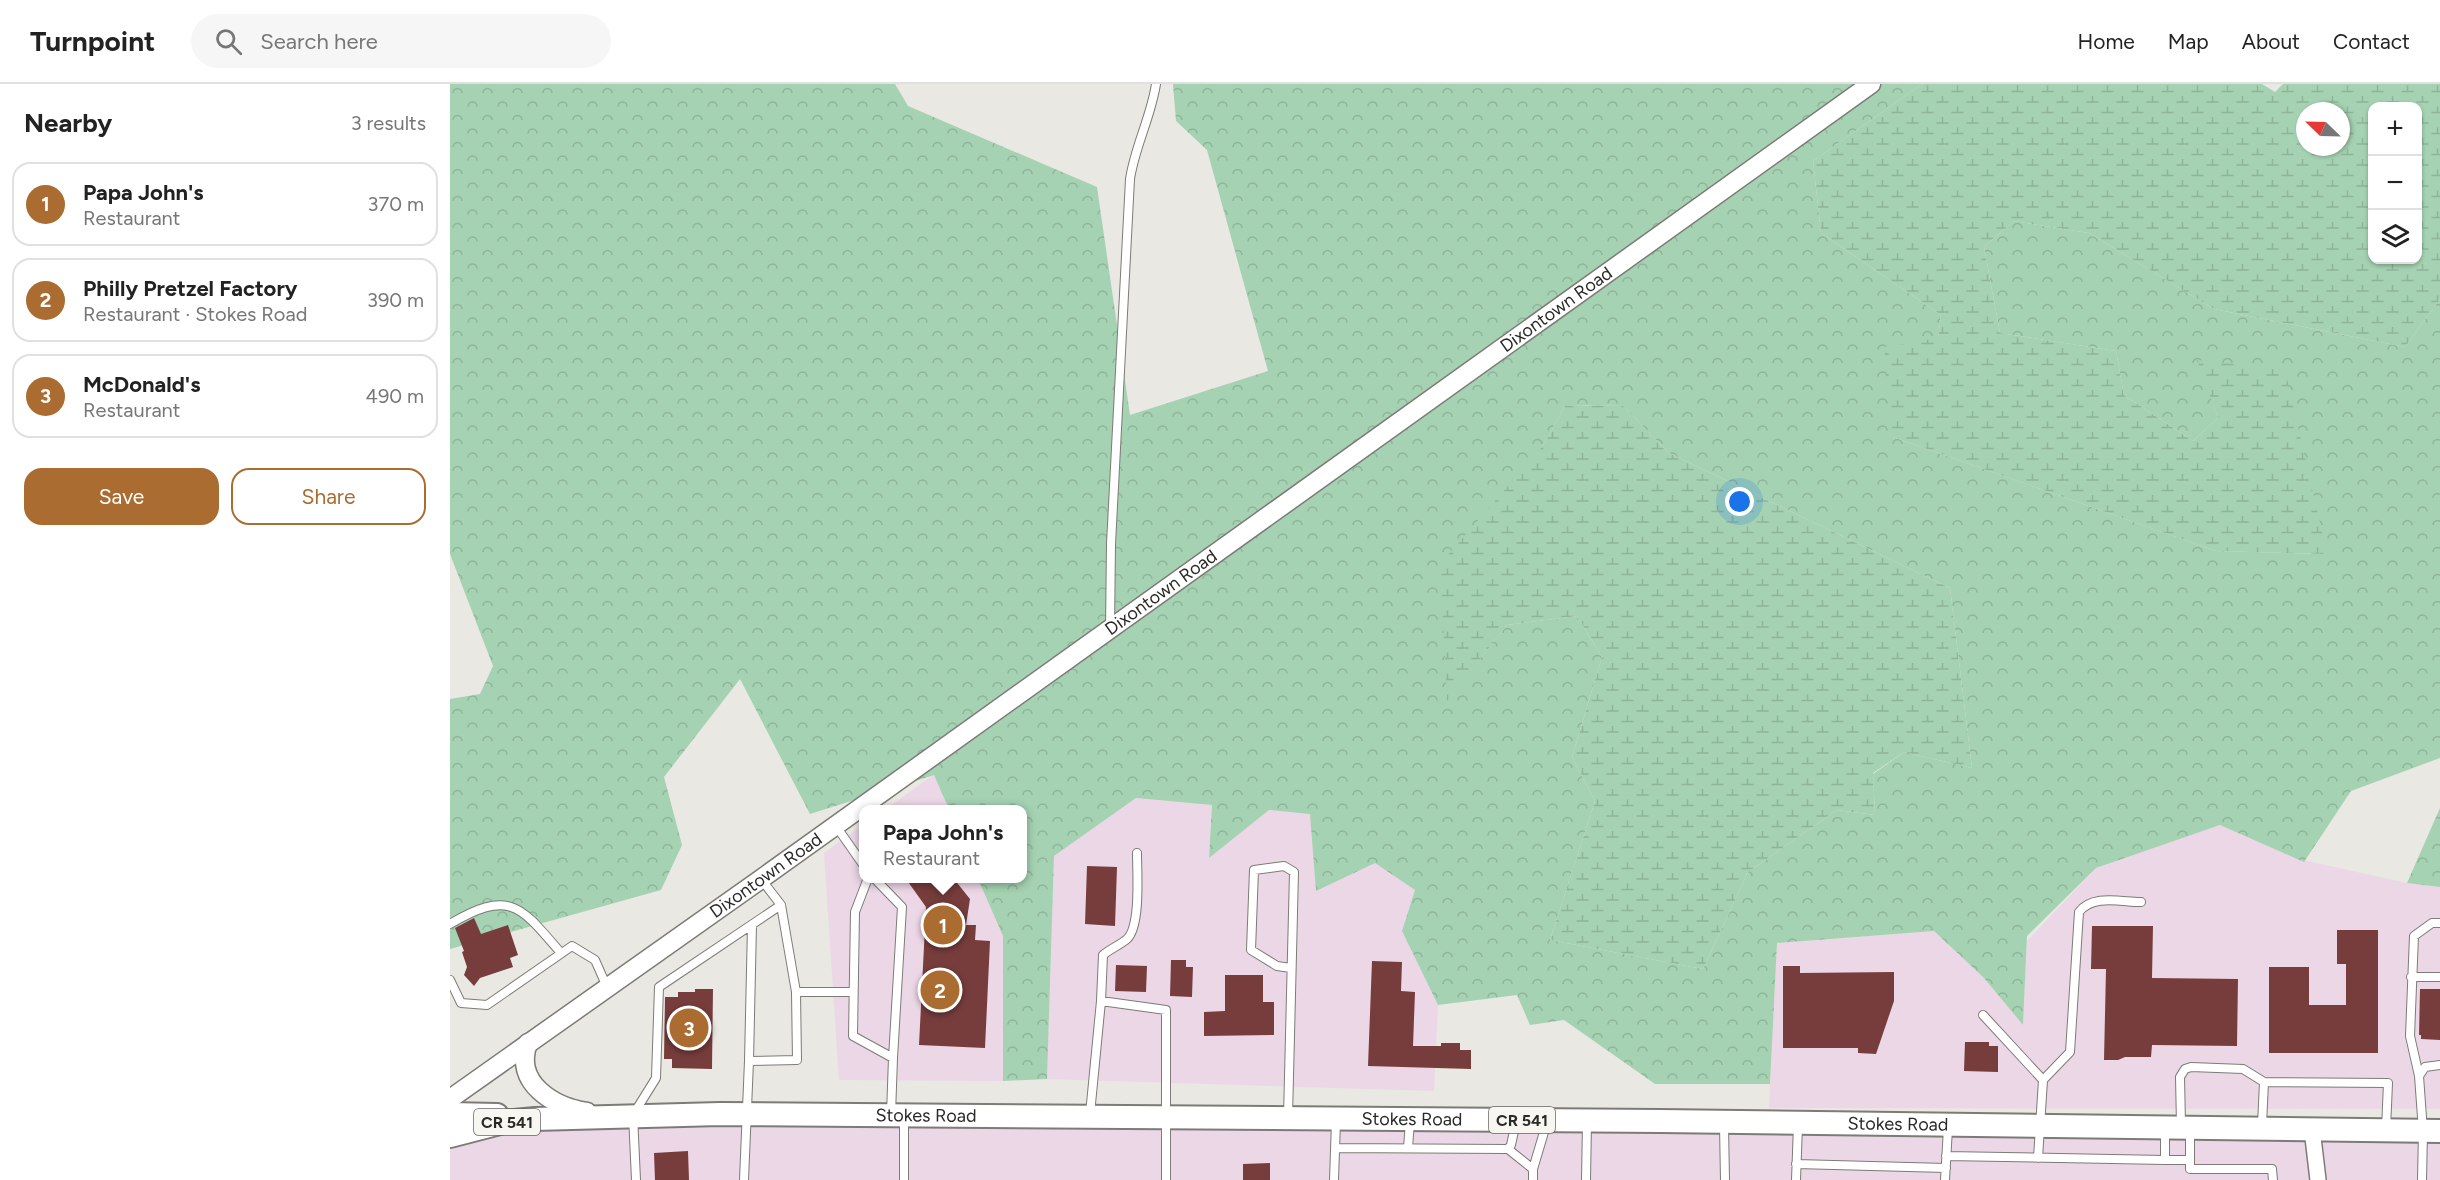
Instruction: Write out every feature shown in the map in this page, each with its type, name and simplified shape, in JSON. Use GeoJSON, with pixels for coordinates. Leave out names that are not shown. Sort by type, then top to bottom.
{"type":"FeatureCollection","features":[{"type":"Feature","properties":{"kind":"main road","name":"Stokes Road"},"geometry":{"type":"LineString","coordinates":[[450,1114],[565,1117]]}},
{"type":"Feature","properties":{"kind":"main road","name":"Stokes Road"},"geometry":{"type":"LineString","coordinates":[[450,1136],[504,1122],[565,1117],[747,1114],[2432,1131]]}},
{"type":"Feature","properties":{"kind":"street","name":"Dixontown Road"},"geometry":{"type":"LineString","coordinates":[[865,805],[1871,84]]}},
{"type":"Feature","properties":{"kind":"street","name":"Dixontown Road"},"geometry":{"type":"LineString","coordinates":[[450,1100],[859,809]]}},
{"type":"Feature","properties":{"kind":"street"},"geometry":{"type":"LineString","coordinates":[[528,1043],[524,1061],[526,1071],[538,1090],[561,1106],[604,1115]]}},
{"type":"Feature","properties":{"kind":"street"},"geometry":{"type":"LineString","coordinates":[[2313,1129],[2318,1180]]}},
{"type":"Feature","properties":{"kind":"lane"},"geometry":{"type":"LineString","coordinates":[[1110,629],[1112,532],[1129,191],[1133,161],[1144,132],[1156,84]]}},
{"type":"Feature","properties":{"kind":"lane"},"geometry":{"type":"LineString","coordinates":[[836,826],[859,859]]}},
{"type":"Feature","properties":{"kind":"lane"},"geometry":{"type":"LineString","coordinates":[[1090,1117],[1103,955],[1127,939],[1132,931],[1135,913],[1137,853]]}},
{"type":"Feature","properties":{"kind":"lane"},"geometry":{"type":"LineString","coordinates":[[1288,1119],[1294,872],[1284,866],[1254,870],[1251,950],[1277,966],[1291,968]]}},
{"type":"Feature","properties":{"kind":"lane"},"geometry":{"type":"LineString","coordinates":[[749,1061],[796,1060],[796,992],[781,905],[761,879]]}},
{"type":"Feature","properties":{"kind":"lane"},"geometry":{"type":"LineString","coordinates":[[866,883],[855,912],[853,1036],[893,1058]]}},
{"type":"Feature","properties":{"kind":"lane"},"geometry":{"type":"LineString","coordinates":[[878,883],[902,907],[893,1058],[904,1180]]}},
{"type":"Feature","properties":{"kind":"lane"},"geometry":{"type":"LineString","coordinates":[[2038,1158],[2043,1080],[2070,1052],[2079,912],[2085,904],[2094,901],[2141,902]]}},
{"type":"Feature","properties":{"kind":"lane"},"geometry":{"type":"LineString","coordinates":[[450,924],[464,915],[501,904],[516,908],[529,916],[561,954]]}},
{"type":"Feature","properties":{"kind":"lane"},"geometry":{"type":"LineString","coordinates":[[636,1180],[633,1115],[656,1078],[659,987],[781,905]]}},
{"type":"Feature","properties":{"kind":"lane"},"geometry":{"type":"LineString","coordinates":[[2422,1180],[2432,1131],[2410,1036],[2411,977],[2414,936],[2432,923],[2440,923]]}},
{"type":"Feature","properties":{"kind":"lane"},"geometry":{"type":"LineString","coordinates":[[744,1180],[752,925]]}},
{"type":"Feature","properties":{"kind":"lane"},"geometry":{"type":"LineString","coordinates":[[450,980],[461,1003],[487,1005],[572,946],[595,960],[607,987]]}},
{"type":"Feature","properties":{"kind":"lane"},"geometry":{"type":"LineString","coordinates":[[2411,977],[2440,977]]}},
{"type":"Feature","properties":{"kind":"lane"},"geometry":{"type":"LineString","coordinates":[[796,992],[853,992]]}},
{"type":"Feature","properties":{"kind":"lane"},"geometry":{"type":"LineString","coordinates":[[1101,1001],[1166,1010],[1166,1180]]}},
{"type":"Feature","properties":{"kind":"lane"},"geometry":{"type":"LineString","coordinates":[[1983,1015],[2043,1080]]}},
{"type":"Feature","properties":{"kind":"lane"},"geometry":{"type":"LineString","coordinates":[[2419,1076],[2425,1066],[2440,1065]]}},
{"type":"Feature","properties":{"kind":"lane"},"geometry":{"type":"LineString","coordinates":[[2273,1180],[2272,1169],[2190,1169],[2190,1160],[2179,1129],[2180,1077],[2185,1069],[2191,1067],[2243,1069],[2264,1082],[2388,1083],[2386,1130]]}},
{"type":"Feature","properties":{"kind":"lane"},"geometry":{"type":"LineString","coordinates":[[2262,1129],[2264,1082]]}},
{"type":"Feature","properties":{"kind":"lane"},"geometry":{"type":"LineString","coordinates":[[1334,1180],[1336,1119]]}},
{"type":"Feature","properties":{"kind":"lane"},"geometry":{"type":"LineString","coordinates":[[1408,1148],[1410,1120]]}},
{"type":"Feature","properties":{"kind":"lane"},"geometry":{"type":"LineString","coordinates":[[1508,1149],[1512,1145],[1516,1120]]}},
{"type":"Feature","properties":{"kind":"lane"},"geometry":{"type":"LineString","coordinates":[[1533,1180],[1533,1169],[1547,1121]]}},
{"type":"Feature","properties":{"kind":"lane"},"geometry":{"type":"LineString","coordinates":[[1586,1180],[1587,1121]]}},
{"type":"Feature","properties":{"kind":"lane"},"geometry":{"type":"LineString","coordinates":[[1724,1123],[1725,1180]]}},
{"type":"Feature","properties":{"kind":"lane"},"geometry":{"type":"LineString","coordinates":[[1796,1180],[1798,1123]]}},
{"type":"Feature","properties":{"kind":"lane"},"geometry":{"type":"LineString","coordinates":[[1945,1180],[1948,1126]]}},
{"type":"Feature","properties":{"kind":"lane"},"geometry":{"type":"LineString","coordinates":[[2165,1160],[2179,1129]]}},
{"type":"Feature","properties":{"kind":"lane"},"geometry":{"type":"LineString","coordinates":[[1335,1148],[1508,1149],[1533,1169]]}},
{"type":"Feature","properties":{"kind":"lane"},"geometry":{"type":"LineString","coordinates":[[1946,1156],[2190,1160]]}},
{"type":"Feature","properties":{"kind":"lane"},"geometry":{"type":"LineString","coordinates":[[1796,1164],[1946,1168]]}},
{"type":"Feature","properties":{"kind":"shaded area"},"geometry":{"type":"Polygon","coordinates":[[[934,774],[947,805],[892,805],[934,774]]]}},
{"type":"Feature","properties":{"kind":"shaded area"},"geometry":{"type":"Polygon","coordinates":[[[1136,798],[1212,805],[1209,857],[1269,810],[1310,813],[1415,890],[1402,931],[1438,1005],[1434,1091],[1047,1079],[1054,856],[1136,798]]]}},
{"type":"Feature","properties":{"kind":"shaded area"},"geometry":{"type":"Polygon","coordinates":[[[2220,825],[2298,859],[2407,883],[2440,887],[2440,1109],[1769,1108],[1777,943],[1934,931],[1984,978],[2023,1025],[2027,941],[2096,868],[2220,825]]]}},
{"type":"Feature","properties":{"kind":"shaded area"},"geometry":{"type":"Polygon","coordinates":[[[859,828],[859,883],[980,883],[1003,936],[1003,1081],[839,1080],[824,853],[859,828]]]}},
{"type":"Feature","properties":{"kind":"shaded area"},"geometry":{"type":"Polygon","coordinates":[[[504,1122],[2440,1131],[2440,1180],[450,1180],[450,1136],[504,1122]]]}},
{"type":"Feature","properties":{"kind":"green space"},"geometry":{"type":"Polygon","coordinates":[[[450,84],[895,84],[908,106],[1097,187],[1130,415],[1268,371],[1207,150],[1176,121],[1173,84],[1922,84],[1813,161],[1821,233],[1941,315],[1938,338],[1893,437],[2216,551],[2327,554],[2198,360],[2218,418],[2193,441],[2124,395],[2116,351],[2000,333],[1984,247],[2014,221],[2089,233],[2214,309],[2405,347],[2440,299],[2440,758],[2351,791],[2304,862],[2220,825],[2096,868],[2027,936],[2023,1025],[1984,978],[1934,931],[1777,943],[1770,1084],[1655,1084],[1564,1020],[1530,1025],[1517,995],[1438,1005],[1402,931],[1415,890],[1375,863],[1316,891],[1310,814],[1269,810],[1209,858],[1212,805],[1136,798],[1054,856],[1047,1079],[1003,1081],[1003,936],[980,883],[1027,883],[1027,805],[947,805],[934,775],[810,814],[740,679],[664,777],[682,845],[661,890],[450,949],[450,699],[480,694],[493,666],[450,554],[450,84]],[[1622,405],[1565,406],[1543,446],[1447,700],[1507,625],[1577,616],[1602,657],[1572,757],[1595,801],[1550,940],[1703,969],[1748,872],[1837,810],[1875,815],[1873,774],[1904,752],[1972,768],[1950,588],[1669,453],[1622,405]]]}},
{"type":"Feature","properties":{"kind":"green space"},"geometry":{"type":"Polygon","coordinates":[[[1922,84],[2262,84],[2275,92],[2283,84],[2440,84],[2440,299],[2405,347],[2214,309],[2089,233],[2014,221],[1984,247],[2000,333],[2116,351],[2124,395],[2193,441],[2218,418],[2197,360],[2285,370],[2327,554],[2216,551],[1893,437],[1884,347],[1938,338],[1941,315],[1821,233],[1813,161],[1922,84]]]}},
{"type":"Feature","properties":{"kind":"green space"},"geometry":{"type":"Polygon","coordinates":[[[1622,405],[1669,453],[1950,588],[1972,768],[1904,752],[1873,773],[1875,815],[1837,810],[1748,872],[1703,969],[1550,940],[1595,801],[1572,757],[1602,657],[1577,616],[1507,625],[1447,701],[1440,564],[1543,446],[1565,406],[1622,405]]]}},
{"type":"Feature","properties":{"kind":"green space"},"geometry":{"type":"Polygon","coordinates":[[[2440,808],[2440,887],[2407,883],[2440,808]]]}},
{"type":"Feature","properties":{"kind":"building"},"geometry":{"type":"Polygon","coordinates":[[[1087,866],[1117,867],[1115,926],[1085,924],[1087,866]]]}},
{"type":"Feature","properties":{"kind":"building"},"geometry":{"type":"Polygon","coordinates":[[[909,883],[957,883],[970,899],[966,925],[976,925],[975,940],[990,941],[985,1048],[919,1045],[926,907],[909,883]]]}},
{"type":"Feature","properties":{"kind":"building"},"geometry":{"type":"Polygon","coordinates":[[[474,918],[481,934],[508,925],[518,955],[510,958],[513,967],[480,978],[474,986],[464,975],[467,967],[462,952],[464,951],[455,928],[474,918]]]}},
{"type":"Feature","properties":{"kind":"building"},"geometry":{"type":"Polygon","coordinates":[[[2092,926],[2153,926],[2152,978],[2238,979],[2237,1046],[2152,1045],[2151,1057],[2104,1060],[2106,969],[2091,969],[2092,926]]]}},
{"type":"Feature","properties":{"kind":"building"},"geometry":{"type":"Polygon","coordinates":[[[2337,930],[2378,930],[2378,1053],[2269,1053],[2269,967],[2309,967],[2309,1005],[2346,1005],[2346,964],[2337,964],[2337,930]]]}},
{"type":"Feature","properties":{"kind":"building"},"geometry":{"type":"Polygon","coordinates":[[[1171,960],[1186,960],[1186,967],[1193,967],[1192,997],[1170,996],[1171,960]]]}},
{"type":"Feature","properties":{"kind":"building"},"geometry":{"type":"Polygon","coordinates":[[[1372,961],[1402,962],[1401,991],[1415,992],[1413,1046],[1460,1043],[1460,1050],[1471,1050],[1471,1069],[1368,1066],[1372,961]]]}},
{"type":"Feature","properties":{"kind":"building"},"geometry":{"type":"Polygon","coordinates":[[[1116,965],[1147,966],[1146,992],[1115,991],[1116,965]]]}},
{"type":"Feature","properties":{"kind":"building"},"geometry":{"type":"Polygon","coordinates":[[[1783,966],[1800,966],[1800,973],[1894,972],[1894,1001],[1876,1054],[1858,1053],[1858,1048],[1783,1048],[1783,966]]]}},
{"type":"Feature","properties":{"kind":"building"},"geometry":{"type":"Polygon","coordinates":[[[1225,975],[1263,975],[1263,1002],[1274,1002],[1274,1035],[1204,1036],[1204,1012],[1225,1011],[1225,975]]]}},
{"type":"Feature","properties":{"kind":"building"},"geometry":{"type":"Polygon","coordinates":[[[695,989],[713,989],[712,1069],[672,1068],[672,1059],[664,1059],[665,997],[678,997],[678,992],[695,992],[695,989]]]}},
{"type":"Feature","properties":{"kind":"building"},"geometry":{"type":"Polygon","coordinates":[[[2420,989],[2440,989],[2440,1040],[2421,1039],[2419,1035],[2420,989]]]}},
{"type":"Feature","properties":{"kind":"building"},"geometry":{"type":"Polygon","coordinates":[[[1965,1042],[1989,1042],[1989,1046],[1998,1046],[1998,1072],[1964,1071],[1965,1042]]]}},
{"type":"Feature","properties":{"kind":"building"},"geometry":{"type":"Polygon","coordinates":[[[688,1151],[689,1180],[655,1180],[654,1153],[688,1151]]]}},
{"type":"Feature","properties":{"kind":"building"},"geometry":{"type":"Polygon","coordinates":[[[1270,1163],[1270,1180],[1243,1180],[1243,1164],[1270,1163]]]}},
{"type":"Feature","properties":{"kind":"place","name":"Papa John's"},"geometry":{"type":"Point","coordinates":[943,925]}},
{"type":"Feature","properties":{"kind":"place","name":"Philly Pretzel Factory"},"geometry":{"type":"Point","coordinates":[940,990]}},
{"type":"Feature","properties":{"kind":"place","name":"McDonald's"},"geometry":{"type":"Point","coordinates":[689,1028]}}]}
